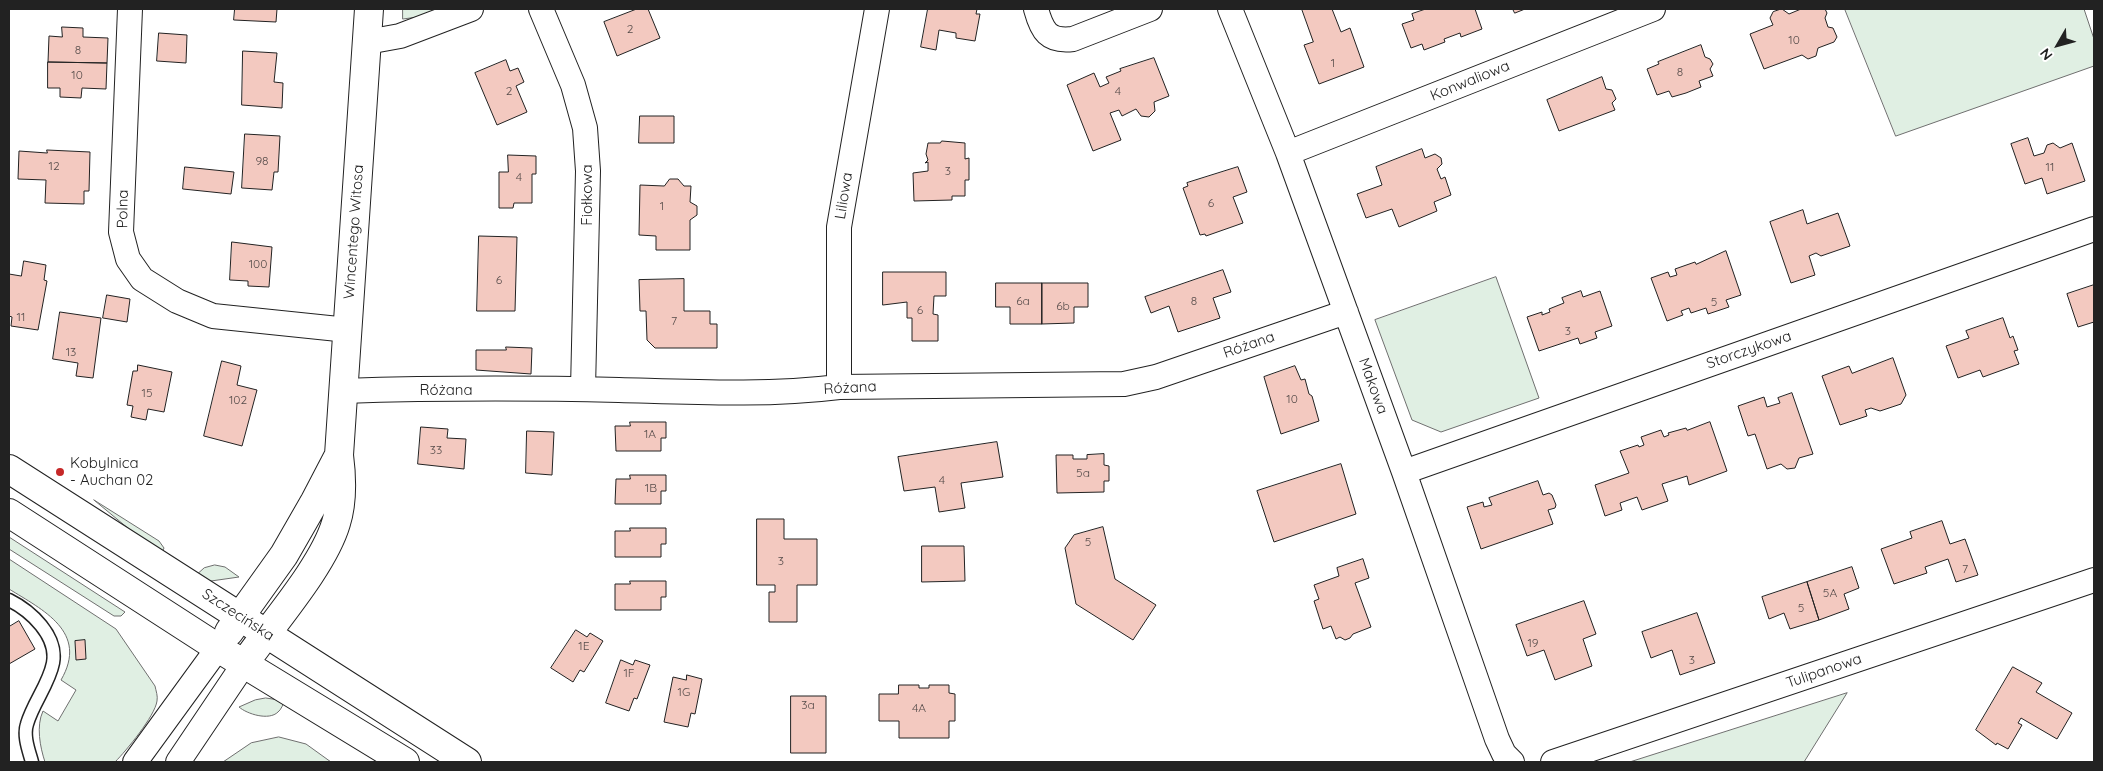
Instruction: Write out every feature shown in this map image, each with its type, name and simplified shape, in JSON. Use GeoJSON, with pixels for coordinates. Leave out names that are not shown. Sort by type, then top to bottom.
{"type":"FeatureCollection","features":[{"type":"Feature","properties":{"kind":"main road","name":"Wincentego Witosa"},"geometry":{"type":"LineString","coordinates":[[244,664],[320,558],[332,532],[340,501],[342,479],[339,455],[369,9]]}},
{"type":"Feature","properties":{"kind":"main road","name":"Wincentego Witosa"},"geometry":{"type":"LineString","coordinates":[[218,648],[284,555],[339,455]]}},
{"type":"Feature","properties":{"kind":"main road","name":"Szczecińska"},"geometry":{"type":"LineString","coordinates":[[9,469],[467,762]]}},
{"type":"Feature","properties":{"kind":"main road"},"geometry":{"type":"LineString","coordinates":[[9,513],[218,648],[405,762]]}},
{"type":"Feature","properties":{"kind":"street","name":"Polna"},"geometry":{"type":"LineString","coordinates":[[130,9],[121,232],[128,259],[142,279],[177,301],[214,316],[348,330]]}},
{"type":"Feature","properties":{"kind":"street"},"geometry":{"type":"LineString","coordinates":[[367,42],[400,36],[471,9]]}},
{"type":"Feature","properties":{"kind":"street","name":"Fiołkowa"},"geometry":{"type":"LineString","coordinates":[[541,9],[573,85],[585,128],[588,171],[583,389]]}},
{"type":"Feature","properties":{"kind":"street","name":"Liliowa"},"geometry":{"type":"LineString","coordinates":[[838,386],[839,227],[877,9]]}},
{"type":"Feature","properties":{"kind":"street"},"geometry":{"type":"LineString","coordinates":[[1036,9],[1043,29],[1051,38],[1062,41],[1074,40],[1150,9]]}},
{"type":"Feature","properties":{"kind":"street","name":"Makowa"},"geometry":{"type":"LineString","coordinates":[[1230,9],[1288,153],[1404,472],[1497,739],[1504,754],[1512,762]]}},
{"type":"Feature","properties":{"kind":"street","name":"Konwaliowa"},"geometry":{"type":"LineString","coordinates":[[1288,153],[1653,9]]}},
{"type":"Feature","properties":{"kind":"street","name":"Storczykowa"},"geometry":{"type":"LineString","coordinates":[[1404,472],[2094,229]]}},
{"type":"Feature","properties":{"kind":"street","name":"Różana"},"geometry":{"type":"LineString","coordinates":[[343,391],[583,389],[806,391],[838,386],[1124,384],[1156,377],[1346,312]]}},
{"type":"Feature","properties":{"kind":"street","name":"Tulipanowa"},"geometry":{"type":"LineString","coordinates":[[1553,762],[2094,580]]}},
{"type":"Feature","properties":{"kind":"street"},"geometry":{"type":"LineString","coordinates":[[135,762],[218,648]]}},
{"type":"Feature","properties":{"kind":"street"},"geometry":{"type":"LineString","coordinates":[[178,762],[244,664]]}},
{"type":"Feature","properties":{"kind":"lane"},"geometry":{"type":"LineString","coordinates":[[9,600],[27,611],[40,624],[53,649],[53,663],[26,725],[26,740],[32,762]]}},
{"type":"Feature","properties":{"kind":"green space"},"geometry":{"type":"Polygon","coordinates":[[[403,9],[444,9],[425,16],[403,19],[403,9]]]}},
{"type":"Feature","properties":{"kind":"green space"},"geometry":{"type":"Polygon","coordinates":[[[1845,9],[2084,9],[2094,39],[2094,66],[1896,136],[1845,9]]]}},
{"type":"Feature","properties":{"kind":"green space"},"geometry":{"type":"Polygon","coordinates":[[[1496,277],[1539,398],[1441,432],[1412,420],[1375,320],[1496,277]]]}},
{"type":"Feature","properties":{"kind":"green space"},"geometry":{"type":"Polygon","coordinates":[[[94,500],[159,541],[164,548],[161,555],[94,500]]]}},
{"type":"Feature","properties":{"kind":"green space"},"geometry":{"type":"Polygon","coordinates":[[[9,537],[125,612],[121,616],[114,616],[9,549],[9,537]]]}},
{"type":"Feature","properties":{"kind":"green space"},"geometry":{"type":"Polygon","coordinates":[[[9,559],[116,629],[155,686],[157,701],[151,715],[133,742],[115,762],[45,762],[40,736],[40,723],[43,711],[58,721],[76,690],[61,680],[68,663],[69,648],[66,636],[48,614],[9,589],[9,559]]]}},
{"type":"Feature","properties":{"kind":"green space"},"geometry":{"type":"Polygon","coordinates":[[[215,565],[225,567],[239,577],[211,581],[194,577],[204,568],[215,565]]]}},
{"type":"Feature","properties":{"kind":"green space"},"geometry":{"type":"Polygon","coordinates":[[[1847,693],[1804,762],[1630,762],[1847,693]]]}},
{"type":"Feature","properties":{"kind":"green space"},"geometry":{"type":"Polygon","coordinates":[[[266,698],[285,701],[279,711],[269,716],[252,714],[239,707],[255,700],[266,698]]]}},
{"type":"Feature","properties":{"kind":"green space"},"geometry":{"type":"Polygon","coordinates":[[[279,737],[306,744],[331,762],[223,762],[251,743],[279,737]]]}},
{"type":"Feature","properties":{"kind":"building"},"geometry":{"type":"Polygon","coordinates":[[[235,9],[277,9],[276,22],[234,20],[235,9]]]}},
{"type":"Feature","properties":{"kind":"building"},"geometry":{"type":"Polygon","coordinates":[[[637,9],[648,9],[660,38],[617,56],[604,22],[637,9]]]}},
{"type":"Feature","properties":{"kind":"building"},"geometry":{"type":"Polygon","coordinates":[[[928,9],[977,9],[976,14],[980,14],[975,41],[956,38],[956,33],[939,30],[936,50],[921,47],[928,9]]]}},
{"type":"Feature","properties":{"kind":"building"},"geometry":{"type":"Polygon","coordinates":[[[1302,9],[1332,9],[1341,32],[1350,28],[1364,67],[1319,84],[1304,45],[1313,42],[1302,9]]]}},
{"type":"Feature","properties":{"kind":"building"},"geometry":{"type":"Polygon","coordinates":[[[1426,9],[1475,9],[1482,29],[1461,37],[1460,33],[1444,39],[1445,42],[1424,50],[1422,44],[1411,48],[1402,24],[1414,20],[1412,14],[1426,9]]]}},
{"type":"Feature","properties":{"kind":"building"},"geometry":{"type":"Polygon","coordinates":[[[1513,9],[1525,9],[1515,13],[1513,9]]]}},
{"type":"Feature","properties":{"kind":"building"},"geometry":{"type":"Polygon","coordinates":[[[1782,9],[1789,14],[1801,9],[1825,9],[1828,27],[1833,28],[1837,37],[1834,42],[1818,48],[1816,56],[1808,59],[1802,55],[1764,69],[1750,34],[1773,25],[1770,18],[1773,12],[1782,9]]]}},
{"type":"Feature","properties":{"kind":"building"},"geometry":{"type":"Polygon","coordinates":[[[62,27],[83,28],[83,37],[108,38],[107,63],[48,62],[49,36],[62,37],[62,27]]]}},
{"type":"Feature","properties":{"kind":"building"},"geometry":{"type":"Polygon","coordinates":[[[159,33],[187,35],[186,63],[157,61],[159,33]]]}},
{"type":"Feature","properties":{"kind":"building"},"geometry":{"type":"Polygon","coordinates":[[[1701,45],[1705,57],[1710,59],[1713,64],[1710,69],[1713,76],[1699,81],[1701,87],[1686,93],[1672,97],[1669,91],[1657,95],[1647,69],[1659,64],[1658,62],[1701,45]]]}},
{"type":"Feature","properties":{"kind":"building"},"geometry":{"type":"Polygon","coordinates":[[[243,51],[277,53],[274,82],[283,83],[282,108],[242,105],[243,51]]]}},
{"type":"Feature","properties":{"kind":"building"},"geometry":{"type":"Polygon","coordinates":[[[1154,58],[1169,96],[1154,102],[1155,111],[1149,117],[1141,116],[1136,109],[1122,116],[1119,110],[1110,113],[1121,140],[1093,151],[1067,85],[1094,73],[1100,87],[1109,83],[1106,77],[1121,71],[1120,69],[1154,58]]]}},
{"type":"Feature","properties":{"kind":"building"},"geometry":{"type":"Polygon","coordinates":[[[506,60],[510,71],[518,68],[524,82],[516,86],[527,112],[497,125],[475,73],[506,60]]]}},
{"type":"Feature","properties":{"kind":"building"},"geometry":{"type":"Polygon","coordinates":[[[48,62],[107,63],[106,89],[82,88],[81,98],[60,97],[60,88],[48,88],[48,62]]]}},
{"type":"Feature","properties":{"kind":"building"},"geometry":{"type":"Polygon","coordinates":[[[1602,77],[1606,89],[1612,90],[1616,99],[1612,103],[1615,110],[1559,131],[1547,100],[1602,77]]]}},
{"type":"Feature","properties":{"kind":"building"},"geometry":{"type":"Polygon","coordinates":[[[640,116],[674,116],[674,143],[639,143],[640,116]]]}},
{"type":"Feature","properties":{"kind":"building"},"geometry":{"type":"Polygon","coordinates":[[[245,134],[280,136],[278,172],[274,172],[272,190],[242,188],[245,134]]]}},
{"type":"Feature","properties":{"kind":"building"},"geometry":{"type":"Polygon","coordinates":[[[2028,138],[2034,156],[2044,153],[2047,145],[2053,143],[2060,148],[2072,143],[2085,181],[2047,194],[2042,178],[2025,184],[2011,144],[2028,138]]]}},
{"type":"Feature","properties":{"kind":"building"},"geometry":{"type":"Polygon","coordinates":[[[942,141],[965,143],[965,159],[969,158],[969,180],[965,180],[965,196],[952,196],[952,200],[914,201],[913,173],[928,171],[928,162],[925,163],[928,160],[926,154],[928,143],[940,143],[942,141]]]}},
{"type":"Feature","properties":{"kind":"building"},"geometry":{"type":"Polygon","coordinates":[[[1422,149],[1425,158],[1435,154],[1441,158],[1442,164],[1437,169],[1441,179],[1445,177],[1451,195],[1434,202],[1437,211],[1399,227],[1392,209],[1366,218],[1357,194],[1382,185],[1376,167],[1422,149]]]}},
{"type":"Feature","properties":{"kind":"building"},"geometry":{"type":"Polygon","coordinates":[[[47,150],[90,152],[89,191],[84,191],[84,204],[45,203],[46,180],[18,179],[19,151],[47,153],[47,150]]]}},
{"type":"Feature","properties":{"kind":"building"},"geometry":{"type":"Polygon","coordinates":[[[508,155],[536,156],[536,174],[532,174],[532,203],[514,203],[513,208],[499,208],[499,172],[508,172],[508,155]]]}},
{"type":"Feature","properties":{"kind":"building"},"geometry":{"type":"Polygon","coordinates":[[[185,167],[234,172],[231,194],[183,189],[185,167]]]}},
{"type":"Feature","properties":{"kind":"building"},"geometry":{"type":"Polygon","coordinates":[[[1238,167],[1247,192],[1233,197],[1243,223],[1206,236],[1205,234],[1200,235],[1183,188],[1188,186],[1187,183],[1238,167]]]}},
{"type":"Feature","properties":{"kind":"building"},"geometry":{"type":"Polygon","coordinates":[[[670,179],[678,179],[684,186],[691,186],[690,202],[697,206],[697,215],[690,220],[690,250],[656,250],[656,236],[639,235],[640,185],[664,186],[670,179]]]}},
{"type":"Feature","properties":{"kind":"building"},"geometry":{"type":"Polygon","coordinates":[[[1803,210],[1807,224],[1838,213],[1850,246],[1821,256],[1816,253],[1809,256],[1815,275],[1791,283],[1770,222],[1803,210]]]}},
{"type":"Feature","properties":{"kind":"building"},"geometry":{"type":"Polygon","coordinates":[[[479,236],[517,237],[515,311],[477,311],[479,236]]]}},
{"type":"Feature","properties":{"kind":"building"},"geometry":{"type":"Polygon","coordinates":[[[232,242],[272,247],[269,287],[248,286],[248,281],[230,280],[232,242]]]}},
{"type":"Feature","properties":{"kind":"building"},"geometry":{"type":"Polygon","coordinates":[[[1726,251],[1741,295],[1726,300],[1729,307],[1708,314],[1706,308],[1691,313],[1689,308],[1681,311],[1683,315],[1667,321],[1651,278],[1668,272],[1670,277],[1677,275],[1675,269],[1695,262],[1696,264],[1726,251]]]}},
{"type":"Feature","properties":{"kind":"building"},"geometry":{"type":"Polygon","coordinates":[[[24,261],[46,265],[44,280],[47,281],[38,330],[11,326],[12,317],[9,316],[9,274],[21,276],[24,261]]]}},
{"type":"Feature","properties":{"kind":"building"},"geometry":{"type":"Polygon","coordinates":[[[1223,270],[1231,292],[1213,298],[1220,318],[1178,332],[1169,306],[1151,313],[1145,297],[1223,270]]]}},
{"type":"Feature","properties":{"kind":"building"},"geometry":{"type":"Polygon","coordinates":[[[883,272],[946,272],[946,296],[934,296],[933,314],[938,315],[938,341],[912,341],[912,318],[907,318],[907,302],[883,305],[883,272]]]}},
{"type":"Feature","properties":{"kind":"building"},"geometry":{"type":"Polygon","coordinates":[[[684,279],[684,311],[710,311],[710,324],[717,324],[717,348],[655,348],[647,340],[646,311],[640,311],[639,280],[684,279]]]}},
{"type":"Feature","properties":{"kind":"building"},"geometry":{"type":"Polygon","coordinates":[[[996,283],[1042,283],[1042,324],[1010,324],[1010,307],[996,307],[996,283]]]}},
{"type":"Feature","properties":{"kind":"building"},"geometry":{"type":"Polygon","coordinates":[[[1042,283],[1088,283],[1088,307],[1074,307],[1074,323],[1042,324],[1042,283]]]}},
{"type":"Feature","properties":{"kind":"building"},"geometry":{"type":"Polygon","coordinates":[[[2094,285],[2094,322],[2078,327],[2067,294],[2094,285]]]}},
{"type":"Feature","properties":{"kind":"building"},"geometry":{"type":"Polygon","coordinates":[[[1581,291],[1583,297],[1600,291],[1612,326],[1595,332],[1597,338],[1580,344],[1578,338],[1539,351],[1527,317],[1542,312],[1542,315],[1550,312],[1549,309],[1564,303],[1562,298],[1581,291]]]}},
{"type":"Feature","properties":{"kind":"building"},"geometry":{"type":"Polygon","coordinates":[[[107,295],[130,299],[127,322],[103,318],[107,295]]]}},
{"type":"Feature","properties":{"kind":"building"},"geometry":{"type":"Polygon","coordinates":[[[60,312],[101,318],[93,378],[76,376],[78,363],[53,359],[60,312]]]}},
{"type":"Feature","properties":{"kind":"building"},"geometry":{"type":"Polygon","coordinates":[[[2003,318],[2010,338],[2013,336],[2018,350],[2014,351],[2019,364],[1983,377],[1980,370],[1958,378],[1946,346],[1969,338],[1966,331],[2003,318]]]}},
{"type":"Feature","properties":{"kind":"building"},"geometry":{"type":"Polygon","coordinates":[[[506,347],[532,348],[531,374],[476,370],[476,350],[506,350],[506,347]]]}},
{"type":"Feature","properties":{"kind":"building"},"geometry":{"type":"Polygon","coordinates":[[[1893,358],[1906,395],[1901,404],[1880,411],[1871,408],[1865,410],[1867,416],[1840,425],[1822,376],[1849,366],[1852,373],[1893,358]]]}},
{"type":"Feature","properties":{"kind":"building"},"geometry":{"type":"Polygon","coordinates":[[[222,361],[241,366],[237,385],[257,390],[242,446],[204,436],[222,361]]]}},
{"type":"Feature","properties":{"kind":"building"},"geometry":{"type":"Polygon","coordinates":[[[138,365],[172,372],[164,412],[148,409],[146,420],[131,417],[133,406],[127,405],[133,371],[137,371],[138,365]]]}},
{"type":"Feature","properties":{"kind":"building"},"geometry":{"type":"Polygon","coordinates":[[[1295,366],[1301,380],[1305,379],[1319,421],[1281,434],[1264,377],[1295,366]]]}},
{"type":"Feature","properties":{"kind":"building"},"geometry":{"type":"Polygon","coordinates":[[[1792,393],[1813,454],[1799,458],[1795,468],[1787,469],[1781,464],[1767,469],[1755,434],[1748,436],[1738,406],[1764,397],[1767,407],[1780,403],[1778,398],[1792,393]]]}},
{"type":"Feature","properties":{"kind":"building"},"geometry":{"type":"Polygon","coordinates":[[[630,422],[666,422],[666,438],[661,438],[661,451],[616,451],[615,426],[630,426],[630,422]]]}},
{"type":"Feature","properties":{"kind":"building"},"geometry":{"type":"Polygon","coordinates":[[[1710,422],[1727,471],[1689,485],[1687,476],[1662,484],[1668,501],[1642,510],[1637,497],[1620,503],[1622,510],[1605,516],[1595,485],[1629,473],[1620,451],[1644,445],[1641,437],[1661,430],[1664,437],[1669,435],[1668,433],[1686,428],[1687,430],[1710,422]]]}},
{"type":"Feature","properties":{"kind":"building"},"geometry":{"type":"Polygon","coordinates":[[[421,427],[448,429],[447,438],[466,439],[464,469],[418,464],[421,427]]]}},
{"type":"Feature","properties":{"kind":"building"},"geometry":{"type":"Polygon","coordinates":[[[527,431],[554,432],[552,475],[526,473],[527,431]]]}},
{"type":"Feature","properties":{"kind":"building"},"geometry":{"type":"Polygon","coordinates":[[[997,442],[1003,477],[961,483],[965,508],[939,512],[935,487],[904,491],[898,457],[997,442]]]}},
{"type":"Feature","properties":{"kind":"building"},"geometry":{"type":"Polygon","coordinates":[[[1104,454],[1104,465],[1109,466],[1109,481],[1104,481],[1104,492],[1057,493],[1056,455],[1073,455],[1073,459],[1087,459],[1087,455],[1104,454]]]}},
{"type":"Feature","properties":{"kind":"building"},"geometry":{"type":"Polygon","coordinates":[[[1341,464],[1356,514],[1274,542],[1257,491],[1341,464]]]}},
{"type":"Feature","properties":{"kind":"building"},"geometry":{"type":"Polygon","coordinates":[[[630,475],[666,475],[666,491],[661,491],[661,504],[615,504],[616,479],[630,479],[630,475]]]}},
{"type":"Feature","properties":{"kind":"building"},"geometry":{"type":"Polygon","coordinates":[[[1538,481],[1543,495],[1549,493],[1552,495],[1556,505],[1555,508],[1548,510],[1553,524],[1481,549],[1467,507],[1483,502],[1484,507],[1492,505],[1489,498],[1538,481]]]}},
{"type":"Feature","properties":{"kind":"building"},"geometry":{"type":"Polygon","coordinates":[[[757,519],[784,519],[784,539],[817,539],[817,585],[797,585],[797,622],[769,622],[769,592],[775,592],[775,585],[757,585],[757,519]]]}},
{"type":"Feature","properties":{"kind":"building"},"geometry":{"type":"Polygon","coordinates":[[[1942,521],[1950,544],[1965,539],[1978,575],[1956,582],[1948,559],[1925,567],[1927,573],[1894,584],[1881,549],[1912,538],[1910,532],[1942,521]]]}},
{"type":"Feature","properties":{"kind":"building"},"geometry":{"type":"Polygon","coordinates":[[[1103,527],[1115,579],[1156,605],[1133,640],[1076,604],[1065,548],[1074,535],[1103,527]]]}},
{"type":"Feature","properties":{"kind":"building"},"geometry":{"type":"Polygon","coordinates":[[[630,528],[666,528],[666,544],[661,544],[661,557],[615,557],[615,531],[630,531],[630,528]]]}},
{"type":"Feature","properties":{"kind":"building"},"geometry":{"type":"Polygon","coordinates":[[[922,546],[964,546],[965,581],[922,582],[922,546]]]}},
{"type":"Feature","properties":{"kind":"building"},"geometry":{"type":"Polygon","coordinates":[[[1363,559],[1369,578],[1355,583],[1371,627],[1353,634],[1345,640],[1340,637],[1336,639],[1331,626],[1323,629],[1314,601],[1319,599],[1314,585],[1339,576],[1337,568],[1363,559]]]}},
{"type":"Feature","properties":{"kind":"building"},"geometry":{"type":"Polygon","coordinates":[[[1852,567],[1859,588],[1844,594],[1849,609],[1819,620],[1807,582],[1852,567]]]}},
{"type":"Feature","properties":{"kind":"building"},"geometry":{"type":"Polygon","coordinates":[[[630,581],[666,581],[666,597],[661,597],[661,610],[615,610],[615,584],[630,584],[630,581]]]}},
{"type":"Feature","properties":{"kind":"building"},"geometry":{"type":"Polygon","coordinates":[[[1807,582],[1819,620],[1790,629],[1784,613],[1769,619],[1762,597],[1807,582]]]}},
{"type":"Feature","properties":{"kind":"building"},"geometry":{"type":"Polygon","coordinates":[[[1584,601],[1596,634],[1583,639],[1592,666],[1555,680],[1544,650],[1527,656],[1516,625],[1584,601]]]}},
{"type":"Feature","properties":{"kind":"building"},"geometry":{"type":"Polygon","coordinates":[[[1697,613],[1715,663],[1680,675],[1672,650],[1651,658],[1642,632],[1697,613]]]}},
{"type":"Feature","properties":{"kind":"building"},"geometry":{"type":"Polygon","coordinates":[[[19,621],[35,649],[9,664],[9,627],[19,621]]]}},
{"type":"Feature","properties":{"kind":"building"},"geometry":{"type":"Polygon","coordinates":[[[576,630],[587,637],[590,633],[603,641],[584,672],[580,670],[573,682],[551,668],[576,630]]]}},
{"type":"Feature","properties":{"kind":"building"},"geometry":{"type":"Polygon","coordinates":[[[85,640],[86,659],[76,660],[75,641],[85,640]]]}},
{"type":"Feature","properties":{"kind":"building"},"geometry":{"type":"Polygon","coordinates":[[[621,660],[633,665],[635,660],[650,665],[637,699],[634,698],[629,711],[606,703],[621,660]]]}},
{"type":"Feature","properties":{"kind":"building"},"geometry":{"type":"Polygon","coordinates":[[[2013,667],[2042,683],[2036,692],[2072,713],[2057,739],[2021,718],[2018,723],[2022,725],[2008,749],[1997,743],[1996,745],[1976,730],[2013,667]]]}},
{"type":"Feature","properties":{"kind":"building"},"geometry":{"type":"Polygon","coordinates":[[[687,675],[702,679],[695,714],[691,713],[688,727],[664,722],[673,677],[686,680],[687,675]]]}},
{"type":"Feature","properties":{"kind":"building"},"geometry":{"type":"Polygon","coordinates":[[[899,685],[919,685],[919,688],[929,688],[929,685],[949,685],[949,693],[955,694],[955,721],[949,721],[949,738],[899,738],[899,721],[879,721],[879,694],[898,694],[899,685]]]}},
{"type":"Feature","properties":{"kind":"building"},"geometry":{"type":"Polygon","coordinates":[[[791,696],[826,696],[826,753],[791,753],[791,696]]]}},
{"type":"Feature","properties":{"kind":"place","name":"Kobylnica - Auchan 02"},"geometry":{"type":"Point","coordinates":[60,472]}}]}
